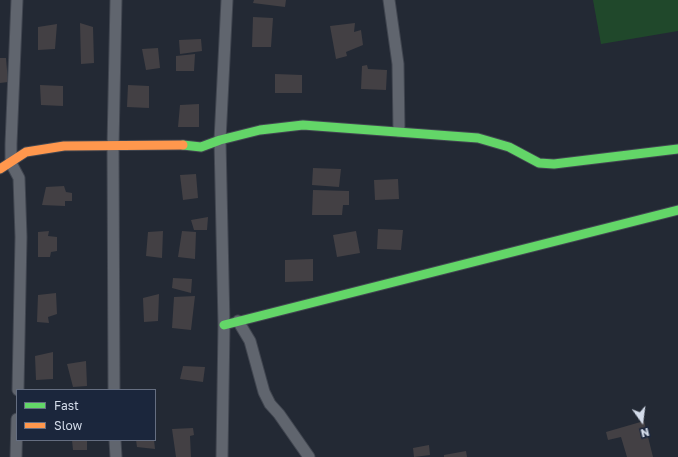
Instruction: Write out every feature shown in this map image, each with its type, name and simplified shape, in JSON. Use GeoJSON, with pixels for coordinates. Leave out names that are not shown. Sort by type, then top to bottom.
{"type":"FeatureCollection","features":[{"type":"Feature","properties":{"kind":"street"},"geometry":{"type":"LineString","coordinates":[[17,0],[11,162],[19,178],[21,237],[18,389]]}},
{"type":"Feature","properties":{"kind":"street"},"geometry":{"type":"LineString","coordinates":[[114,389],[112,314],[116,0]]}},
{"type":"Feature","properties":{"kind":"street"},"geometry":{"type":"LineString","coordinates":[[222,457],[224,325],[220,140],[227,0]]}},
{"type":"Feature","properties":{"kind":"street"},"geometry":{"type":"LineString","coordinates":[[389,0],[398,64],[399,131]]}},
{"type":"Feature","properties":{"kind":"street"},"geometry":{"type":"LineString","coordinates":[[0,169],[26,152],[42,149],[64,146],[172,144],[201,147],[220,140],[260,130],[302,125],[478,138],[509,147],[539,163],[554,164],[678,149]]}},
{"type":"Feature","properties":{"kind":"street"},"geometry":{"type":"LineString","coordinates":[[0,138],[11,144]]}},
{"type":"Feature","properties":{"kind":"street"},"geometry":{"type":"LineString","coordinates":[[224,325],[678,210]]}},
{"type":"Feature","properties":{"kind":"street"},"geometry":{"type":"LineString","coordinates":[[238,321],[250,341],[264,392],[270,404],[279,414],[309,457]]}},
{"type":"Feature","properties":{"kind":"street"},"geometry":{"type":"LineString","coordinates":[[16,441],[16,457]]}},
{"type":"Feature","properties":{"kind":"street"},"geometry":{"type":"LineString","coordinates":[[115,441],[116,457]]}},
{"type":"Feature","properties":{"kind":"green space"},"geometry":{"type":"Polygon","coordinates":[[[593,0],[678,0],[678,31],[601,44],[593,0]]]}},
{"type":"Feature","properties":{"kind":"building"},"geometry":{"type":"Polygon","coordinates":[[[254,0],[286,0],[285,7],[253,3],[254,0]]]}},
{"type":"Feature","properties":{"kind":"building"},"geometry":{"type":"Polygon","coordinates":[[[253,17],[273,18],[271,47],[252,47],[253,17]]]}},
{"type":"Feature","properties":{"kind":"building"},"geometry":{"type":"Polygon","coordinates":[[[80,23],[93,27],[94,63],[81,64],[80,23]]]}},
{"type":"Feature","properties":{"kind":"building"},"geometry":{"type":"Polygon","coordinates":[[[355,23],[354,32],[361,30],[363,45],[346,52],[347,56],[336,59],[330,26],[355,23]]]}},
{"type":"Feature","properties":{"kind":"building"},"geometry":{"type":"Polygon","coordinates":[[[57,24],[55,49],[38,50],[38,27],[57,24]]]}},
{"type":"Feature","properties":{"kind":"building"},"geometry":{"type":"Polygon","coordinates":[[[201,39],[202,51],[180,54],[179,40],[201,39]]]}},
{"type":"Feature","properties":{"kind":"building"},"geometry":{"type":"Polygon","coordinates":[[[158,48],[160,68],[146,70],[142,49],[158,48]]]}},
{"type":"Feature","properties":{"kind":"building"},"geometry":{"type":"Polygon","coordinates":[[[195,54],[194,71],[176,71],[176,56],[195,54]]]}},
{"type":"Feature","properties":{"kind":"building"},"geometry":{"type":"Polygon","coordinates":[[[0,58],[6,58],[8,82],[0,83],[0,58]]]}},
{"type":"Feature","properties":{"kind":"building"},"geometry":{"type":"Polygon","coordinates":[[[367,65],[368,69],[387,70],[386,90],[361,89],[362,66],[367,65]]]}},
{"type":"Feature","properties":{"kind":"building"},"geometry":{"type":"Polygon","coordinates":[[[275,74],[302,75],[302,93],[275,93],[275,74]]]}},
{"type":"Feature","properties":{"kind":"building"},"geometry":{"type":"Polygon","coordinates":[[[40,85],[63,86],[63,106],[41,105],[40,85]]]}},
{"type":"Feature","properties":{"kind":"building"},"geometry":{"type":"Polygon","coordinates":[[[128,85],[149,86],[149,108],[127,107],[128,85]]]}},
{"type":"Feature","properties":{"kind":"building"},"geometry":{"type":"Polygon","coordinates":[[[199,104],[199,127],[178,127],[180,105],[199,104]]]}},
{"type":"Feature","properties":{"kind":"building"},"geometry":{"type":"Polygon","coordinates":[[[313,168],[341,169],[339,187],[312,185],[313,168]]]}},
{"type":"Feature","properties":{"kind":"building"},"geometry":{"type":"Polygon","coordinates":[[[196,174],[198,198],[183,200],[180,175],[196,174]]]}},
{"type":"Feature","properties":{"kind":"building"},"geometry":{"type":"Polygon","coordinates":[[[398,179],[399,199],[375,200],[374,180],[398,179]]]}},
{"type":"Feature","properties":{"kind":"building"},"geometry":{"type":"Polygon","coordinates":[[[64,186],[66,192],[72,193],[72,201],[65,201],[65,206],[42,205],[46,187],[64,186]]]}},
{"type":"Feature","properties":{"kind":"building"},"geometry":{"type":"Polygon","coordinates":[[[313,190],[349,191],[349,205],[343,205],[342,215],[312,215],[313,190]]]}},
{"type":"Feature","properties":{"kind":"building"},"geometry":{"type":"Polygon","coordinates":[[[208,217],[207,230],[194,230],[191,220],[208,217]]]}},
{"type":"Feature","properties":{"kind":"building"},"geometry":{"type":"Polygon","coordinates":[[[378,229],[403,230],[401,250],[377,249],[378,229]]]}},
{"type":"Feature","properties":{"kind":"building"},"geometry":{"type":"Polygon","coordinates":[[[49,231],[48,236],[57,237],[57,251],[51,252],[50,257],[38,257],[38,232],[49,231]]]}},
{"type":"Feature","properties":{"kind":"building"},"geometry":{"type":"Polygon","coordinates":[[[163,231],[162,258],[146,256],[148,232],[163,231]]]}},
{"type":"Feature","properties":{"kind":"building"},"geometry":{"type":"Polygon","coordinates":[[[182,231],[196,232],[195,259],[178,257],[182,231]]]}},
{"type":"Feature","properties":{"kind":"building"},"geometry":{"type":"Polygon","coordinates":[[[356,231],[360,253],[337,257],[333,235],[356,231]]]}},
{"type":"Feature","properties":{"kind":"building"},"geometry":{"type":"Polygon","coordinates":[[[313,259],[313,281],[285,282],[285,260],[313,259]]]}},
{"type":"Feature","properties":{"kind":"building"},"geometry":{"type":"Polygon","coordinates":[[[173,278],[192,279],[191,293],[172,288],[173,278]]]}},
{"type":"Feature","properties":{"kind":"building"},"geometry":{"type":"Polygon","coordinates":[[[56,293],[57,314],[48,317],[49,323],[37,322],[38,295],[56,293]]]}},
{"type":"Feature","properties":{"kind":"building"},"geometry":{"type":"Polygon","coordinates":[[[159,294],[158,321],[144,322],[143,298],[159,294]]]}},
{"type":"Feature","properties":{"kind":"building"},"geometry":{"type":"Polygon","coordinates":[[[195,296],[191,330],[172,328],[174,297],[195,296]]]}},
{"type":"Feature","properties":{"kind":"building"},"geometry":{"type":"Polygon","coordinates":[[[53,352],[53,379],[36,380],[35,356],[53,352]]]}},
{"type":"Feature","properties":{"kind":"building"},"geometry":{"type":"Polygon","coordinates":[[[86,361],[87,386],[73,387],[67,364],[86,361]]]}},
{"type":"Feature","properties":{"kind":"building"},"geometry":{"type":"Polygon","coordinates":[[[183,366],[205,367],[203,382],[180,379],[183,366]]]}},
{"type":"Feature","properties":{"kind":"building"},"geometry":{"type":"Polygon","coordinates":[[[644,421],[653,457],[627,457],[621,437],[608,440],[606,432],[644,421]]]}},
{"type":"Feature","properties":{"kind":"building"},"geometry":{"type":"Polygon","coordinates":[[[193,428],[194,435],[190,436],[191,457],[176,457],[172,429],[193,428]]]}},
{"type":"Feature","properties":{"kind":"building"},"geometry":{"type":"Polygon","coordinates":[[[72,441],[87,441],[87,450],[73,450],[72,441]]]}},
{"type":"Feature","properties":{"kind":"building"},"geometry":{"type":"Polygon","coordinates":[[[136,441],[154,441],[155,449],[137,447],[136,441]]]}},
{"type":"Feature","properties":{"kind":"building"},"geometry":{"type":"Polygon","coordinates":[[[429,445],[430,455],[414,457],[413,448],[429,445]]]}},
{"type":"Feature","properties":{"kind":"building"},"geometry":{"type":"Polygon","coordinates":[[[466,451],[467,457],[444,457],[444,455],[466,451]]]}},
{"type":"Feature","properties":{"kind":"traffic: fast"},"geometry":{"type":"LineString","coordinates":[[183,145],[201,147],[220,140],[260,130],[303,125],[478,138],[509,147],[539,163],[554,164],[678,149]]}},
{"type":"Feature","properties":{"kind":"traffic: fast"},"geometry":{"type":"LineString","coordinates":[[224,325],[678,210]]}},
{"type":"Feature","properties":{"kind":"traffic: slow"},"geometry":{"type":"LineString","coordinates":[[0,169],[26,152],[64,146],[183,145]]}}]}
